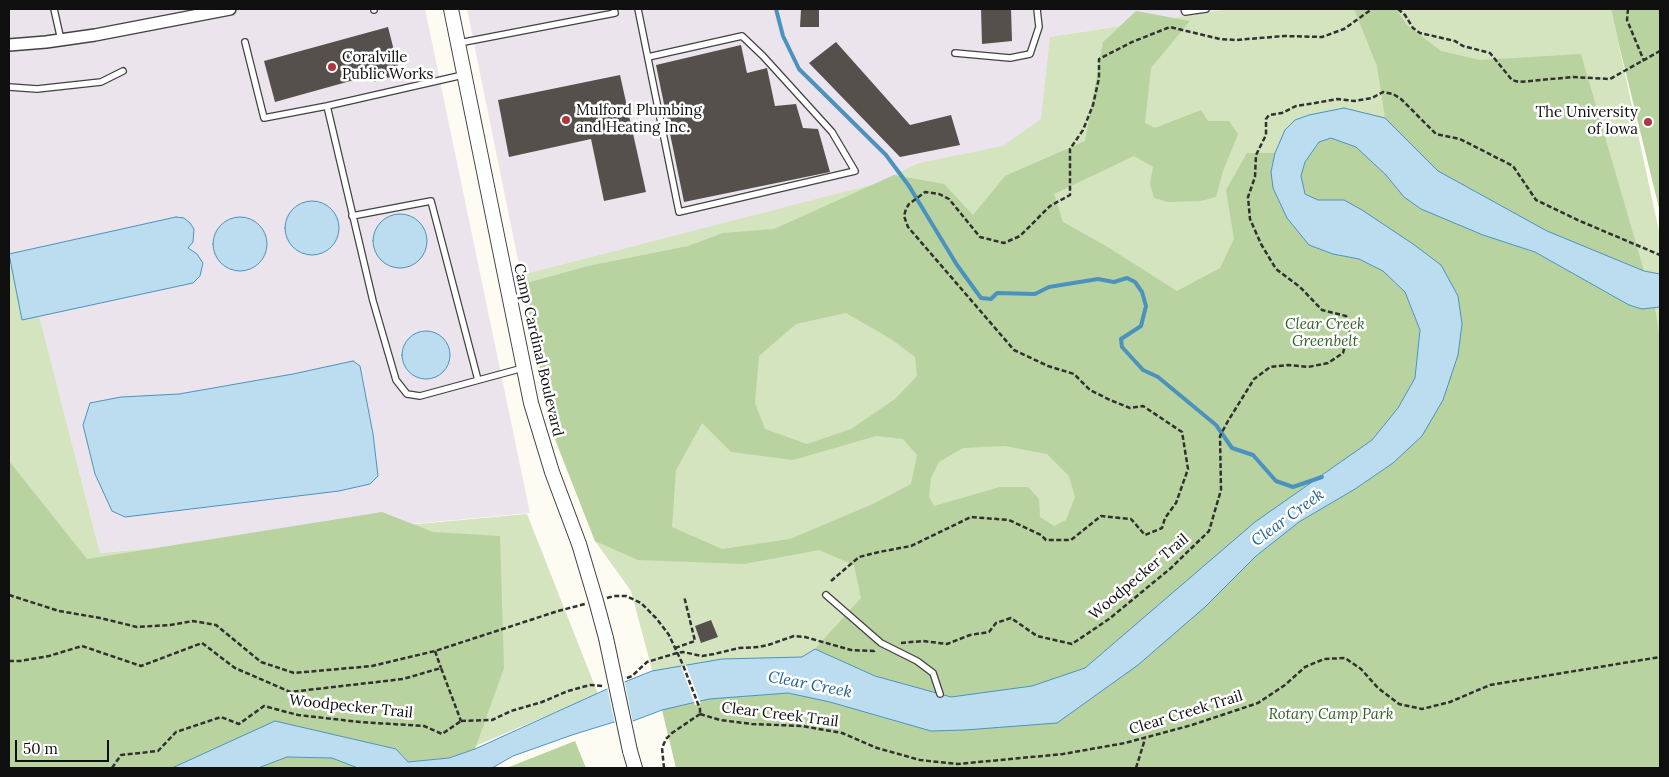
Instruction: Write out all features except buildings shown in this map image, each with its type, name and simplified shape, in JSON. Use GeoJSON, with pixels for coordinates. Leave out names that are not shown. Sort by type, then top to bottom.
{"type":"FeatureCollection","features":[{"type":"Feature","properties":{"kind":"street"},"geometry":{"type":"LineString","coordinates":[[9,44],[61,40],[230,9]]}},
{"type":"Feature","properties":{"kind":"street","name":"Camp Cardinal Boulevard"},"geometry":{"type":"LineString","coordinates":[[450,9],[531,403],[552,472],[579,544],[596,601],[635,768]]}},
{"type":"Feature","properties":{"kind":"lane"},"geometry":{"type":"LineString","coordinates":[[54,9],[61,40]]}},
{"type":"Feature","properties":{"kind":"lane"},"geometry":{"type":"LineString","coordinates":[[457,44],[615,13],[614,9]]}},
{"type":"Feature","properties":{"kind":"lane"},"geometry":{"type":"LineString","coordinates":[[638,9],[679,212],[855,171],[832,132],[763,56],[742,36],[648,56]]}},
{"type":"Feature","properties":{"kind":"lane"},"geometry":{"type":"LineString","coordinates":[[955,53],[1010,58],[1030,54],[1039,27],[1037,9]]}},
{"type":"Feature","properties":{"kind":"lane"},"geometry":{"type":"LineString","coordinates":[[1184,9],[1185,12],[1206,9]]}},
{"type":"Feature","properties":{"kind":"lane"},"geometry":{"type":"LineString","coordinates":[[245,42],[264,118],[327,106],[464,75]]}},
{"type":"Feature","properties":{"kind":"lane"},"geometry":{"type":"LineString","coordinates":[[9,87],[37,89],[101,82],[123,71]]}},
{"type":"Feature","properties":{"kind":"lane"},"geometry":{"type":"LineString","coordinates":[[327,106],[373,301],[396,380],[407,394],[420,396],[523,368]]}},
{"type":"Feature","properties":{"kind":"lane"},"geometry":{"type":"LineString","coordinates":[[352,216],[431,201],[478,380]]}},
{"type":"Feature","properties":{"kind":"lane"},"geometry":{"type":"LineString","coordinates":[[826,595],[881,643],[917,660],[933,673],[940,694]]}},
{"type":"Feature","properties":{"kind":"path","name":"Woodpecker Trail"},"geometry":{"type":"LineString","coordinates":[[831,581],[859,558],[911,546],[972,517],[1009,520],[1041,535],[1046,540],[1071,540],[1101,516],[1131,519],[1145,534],[1162,528],[1165,518],[1176,503],[1188,469],[1182,432],[1143,406],[1130,408],[1110,400],[1090,390],[1074,374],[1048,366],[1014,350],[908,227],[904,216],[909,204],[925,192],[934,192],[949,199],[980,237],[1004,243],[1020,236],[1050,206],[1070,195],[1070,150],[1083,130],[1093,105],[1099,78],[1099,59],[1132,42],[1170,27],[1220,39],[1236,40],[1284,36],[1322,37],[1344,29],[1371,9]]}},
{"type":"Feature","properties":{"kind":"path"},"geometry":{"type":"LineString","coordinates":[[1398,9],[1405,15],[1413,28],[1420,33],[1454,41],[1490,53],[1512,80],[1520,82],[1573,76],[1610,79],[1660,51]]}},
{"type":"Feature","properties":{"kind":"path"},"geometry":{"type":"LineString","coordinates":[[1628,9],[1626,20],[1644,61]]}},
{"type":"Feature","properties":{"kind":"path","name":"Woodpecker Trail"},"geometry":{"type":"LineString","coordinates":[[677,653],[683,652],[702,656],[739,648],[768,645],[794,636],[805,637],[851,650],[874,651],[881,643],[923,641],[947,644],[989,632],[996,623],[1011,618],[1037,636],[1072,644],[1109,619],[1171,568],[1209,531],[1221,490],[1220,436],[1254,378],[1270,368],[1328,363],[1343,353],[1350,327],[1346,316],[1322,310],[1300,287],[1276,269],[1261,244],[1250,219],[1248,197],[1255,177],[1256,155],[1266,135],[1266,119],[1269,115],[1282,113],[1296,106],[1338,99],[1354,101],[1372,98],[1383,92],[1393,94],[1401,99],[1436,134],[1460,139],[1513,166],[1536,200],[1660,255]]}},
{"type":"Feature","properties":{"kind":"path","name":"Clear Creek Trail"},"geometry":{"type":"LineString","coordinates":[[9,595],[59,611],[137,627],[170,625],[193,621],[216,625],[262,662],[294,673],[372,666],[435,651],[558,611],[614,596],[626,596],[641,603],[670,635],[700,709],[700,714],[720,720],[752,724],[802,726],[842,733],[877,748],[920,760],[958,764],[1063,754],[1145,738],[1192,725],[1258,703],[1306,668],[1324,659],[1345,658],[1361,669],[1378,688],[1399,704],[1422,710],[1450,702],[1490,685],[1660,658]]}},
{"type":"Feature","properties":{"kind":"path"},"geometry":{"type":"LineString","coordinates":[[675,648],[695,641],[684,596]]}},
{"type":"Feature","properties":{"kind":"path","name":"Woodpecker Trail"},"geometry":{"type":"LineString","coordinates":[[9,661],[49,656],[82,646],[141,666],[202,643],[235,668],[290,692],[403,679],[441,668]]}},
{"type":"Feature","properties":{"kind":"path"},"geometry":{"type":"LineString","coordinates":[[435,651],[461,720],[492,720],[511,711],[542,702],[568,691],[590,685],[608,686]]}},
{"type":"Feature","properties":{"kind":"path"},"geometry":{"type":"LineString","coordinates":[[624,679],[632,676],[647,662],[677,653]]}},
{"type":"Feature","properties":{"kind":"path","name":"Woodpecker Trail"},"geometry":{"type":"LineString","coordinates":[[112,768],[121,755],[158,751],[176,732],[221,717],[239,724],[264,706],[298,714],[360,722],[424,726],[442,734],[461,720]]}},
{"type":"Feature","properties":{"kind":"path"},"geometry":{"type":"LineString","coordinates":[[664,768],[662,748],[666,740],[672,732],[700,714]]}},
{"type":"Feature","properties":{"kind":"path"},"geometry":{"type":"LineString","coordinates":[[1136,768],[1145,738]]}},
{"type":"Feature","properties":{"kind":"shaded area"},"geometry":{"type":"Polygon","coordinates":[[[9,9],[425,9],[530,513],[100,553],[26,266],[9,267],[9,9]]]}},
{"type":"Feature","properties":{"kind":"shaded area"},"geometry":{"type":"Polygon","coordinates":[[[467,9],[1229,9],[1050,37],[1064,136],[521,275],[467,9]]]}},
{"type":"Feature","properties":{"kind":"green space","name":"Clear Creek Greenbelt"},"geometry":{"type":"Polygon","coordinates":[[[1229,9],[1611,9],[1660,236],[1660,701],[676,768],[674,752],[631,591],[595,541],[553,434],[529,325],[521,275],[902,177],[894,175],[919,163],[1003,146],[1041,119],[1050,37],[1229,9]]]}},
{"type":"Feature","properties":{"kind":"green space"},"geometry":{"type":"Polygon","coordinates":[[[1354,9],[1396,9],[1407,25],[1441,51],[1480,60],[1581,54],[1644,271],[1547,231],[1438,171],[1385,118],[1377,66],[1354,9]]]}},
{"type":"Feature","properties":{"kind":"green space","name":"The University of Iowa"},"geometry":{"type":"Polygon","coordinates":[[[1611,9],[1660,9],[1660,212],[1619,45],[1611,9]]]}},
{"type":"Feature","properties":{"kind":"green space"},"geometry":{"type":"Polygon","coordinates":[[[1136,11],[1190,21],[1151,68],[1145,123],[1155,128],[1201,110],[1208,121],[1229,121],[1238,134],[1223,171],[1216,197],[1201,201],[1168,202],[1154,198],[1150,184],[1153,167],[1134,156],[1054,194],[1063,222],[1106,246],[1177,291],[1220,268],[1234,239],[1226,190],[1247,153],[1275,153],[1271,172],[1287,218],[1309,245],[1333,254],[1359,259],[1383,271],[1405,292],[1420,330],[1415,378],[1398,408],[1372,440],[1255,522],[1085,668],[1032,686],[951,697],[875,676],[815,649],[861,598],[854,565],[819,550],[744,564],[638,560],[595,541],[553,434],[529,325],[523,284],[588,266],[688,246],[723,233],[774,229],[894,175],[944,184],[973,215],[1005,176],[1085,141],[1103,42],[1136,11]],[[846,313],[796,324],[759,356],[755,403],[765,429],[807,444],[851,429],[895,399],[917,376],[915,357],[891,339],[846,313]],[[702,423],[676,470],[672,527],[722,549],[790,539],[873,504],[911,484],[917,455],[903,439],[876,436],[793,460],[731,452],[702,423]],[[1005,446],[963,448],[939,462],[931,478],[929,496],[934,506],[1000,487],[1028,487],[1039,499],[1040,517],[1054,526],[1066,520],[1075,497],[1069,476],[1047,454],[1005,446]]]}},
{"type":"Feature","properties":{"kind":"green space","name":"Rotary Camp Park"},"geometry":{"type":"Polygon","coordinates":[[[1331,138],[1356,147],[1386,175],[1404,197],[1483,235],[1535,252],[1629,305],[1642,309],[1655,308],[1660,339],[1660,768],[676,768],[662,710],[709,699],[788,693],[830,702],[931,731],[1008,726],[1205,607],[1256,556],[1299,522],[1355,489],[1393,463],[1422,436],[1441,265],[1413,244],[1344,200],[1318,200],[1305,194],[1300,176],[1305,162],[1319,142],[1331,138]]]}},
{"type":"Feature","properties":{"kind":"green space"},"geometry":{"type":"Polygon","coordinates":[[[26,265],[100,553],[527,514],[598,694],[473,747],[396,749],[286,725],[191,752],[9,768],[9,267],[26,265]]]}},
{"type":"Feature","properties":{"kind":"green space"},"geometry":{"type":"Polygon","coordinates":[[[9,461],[87,559],[382,512],[433,532],[500,536],[504,668],[475,749],[449,758],[408,762],[396,749],[275,721],[172,768],[9,768],[9,461]]]}},
{"type":"Feature","properties":{"kind":"green space"},"geometry":{"type":"Polygon","coordinates":[[[575,741],[586,768],[509,768],[509,767],[575,741]]]}},
{"type":"Feature","properties":{"kind":"green space"},"geometry":{"type":"Polygon","coordinates":[[[287,757],[332,758],[358,768],[258,768],[287,757]]]}},
{"type":"Feature","properties":{"kind":"water","name":"Clear Creek"},"geometry":{"type":"Polygon","coordinates":[[[1344,108],[1385,118],[1438,171],[1547,231],[1644,271],[1660,274],[1660,307],[1642,309],[1629,305],[1535,252],[1483,235],[1421,209],[1404,197],[1386,175],[1356,147],[1331,138],[1319,142],[1305,162],[1301,176],[1305,194],[1318,200],[1344,200],[1413,244],[1441,265],[1458,296],[1462,324],[1458,355],[1443,400],[1422,436],[1393,463],[1355,489],[1299,522],[1256,556],[1205,607],[1138,665],[1057,723],[931,731],[830,702],[788,693],[709,699],[662,710],[633,721],[614,722],[513,756],[492,768],[358,768],[332,758],[287,757],[258,768],[172,768],[275,721],[396,749],[408,762],[449,758],[475,749],[607,689],[652,671],[722,659],[802,657],[815,649],[875,676],[951,697],[1032,686],[1085,668],[1255,522],[1372,440],[1398,408],[1415,378],[1420,330],[1405,292],[1383,271],[1359,259],[1333,254],[1309,245],[1287,218],[1273,188],[1271,172],[1275,153],[1285,130],[1295,120],[1309,115],[1344,108]]]}},
{"type":"Feature","properties":{"kind":"water"},"geometry":{"type":"Polygon","coordinates":[[[312,201],[322,203],[331,209],[337,218],[339,228],[337,238],[331,247],[322,253],[312,255],[302,253],[293,247],[287,238],[285,228],[287,218],[293,209],[302,203],[312,201]]]}},
{"type":"Feature","properties":{"kind":"water"},"geometry":{"type":"Polygon","coordinates":[[[400,214],[410,216],[419,222],[425,231],[427,241],[425,251],[419,260],[410,266],[400,268],[390,266],[381,260],[375,251],[373,241],[375,231],[381,222],[390,216],[400,214]]]}},
{"type":"Feature","properties":{"kind":"water"},"geometry":{"type":"Polygon","coordinates":[[[176,217],[184,218],[194,229],[193,242],[188,248],[197,254],[203,263],[200,276],[193,283],[22,320],[9,254],[176,217]]]}},
{"type":"Feature","properties":{"kind":"water"},"geometry":{"type":"Polygon","coordinates":[[[240,217],[250,219],[259,225],[265,234],[267,244],[265,254],[259,263],[250,269],[240,271],[230,269],[221,263],[215,254],[213,244],[215,234],[221,225],[230,219],[240,217]]]}},
{"type":"Feature","properties":{"kind":"water"},"geometry":{"type":"Polygon","coordinates":[[[421,331],[431,331],[440,335],[446,341],[449,346],[449,364],[440,375],[431,379],[421,379],[412,375],[406,369],[402,360],[402,350],[406,341],[412,335],[421,331]]]}},
{"type":"Feature","properties":{"kind":"water"},"geometry":{"type":"Polygon","coordinates":[[[353,361],[360,366],[373,434],[378,476],[370,484],[339,491],[125,517],[112,511],[95,474],[83,425],[90,403],[121,397],[179,394],[293,374],[353,361]]]}},
{"type":"Feature","properties":{"kind":"pier"},"geometry":{"type":"Polygon","coordinates":[[[686,665],[701,703],[695,705],[681,666],[686,665]]]}},
{"type":"Feature","properties":{"kind":"pier"},"geometry":{"type":"Polygon","coordinates":[[[624,679],[633,723],[615,724],[607,687],[624,679]]]}},
{"type":"Feature","properties":{"kind":"waterway","name":"Clear Creek"},"geometry":{"type":"LineString","coordinates":[[776,9],[783,36],[799,69],[886,155],[909,186],[957,265],[981,298],[991,299],[997,293],[1035,294],[1049,287],[1098,279],[1114,282],[1127,278],[1135,282],[1142,292],[1146,306],[1141,326],[1121,339],[1122,347],[1143,370],[1158,377],[1216,425],[1232,448],[1253,455],[1276,481],[1293,487],[1322,477]]}},
{"type":"Feature","properties":{"kind":"place","name":"Coralville Public Works"},"geometry":{"type":"Point","coordinates":[332,67]}},
{"type":"Feature","properties":{"kind":"place","name":"Mulford Plumbing and Heating Inc."},"geometry":{"type":"Point","coordinates":[566,120]}},
{"type":"Feature","properties":{"kind":"place","name":"The University of Iowa"},"geometry":{"type":"Point","coordinates":[1648,122]}}]}
